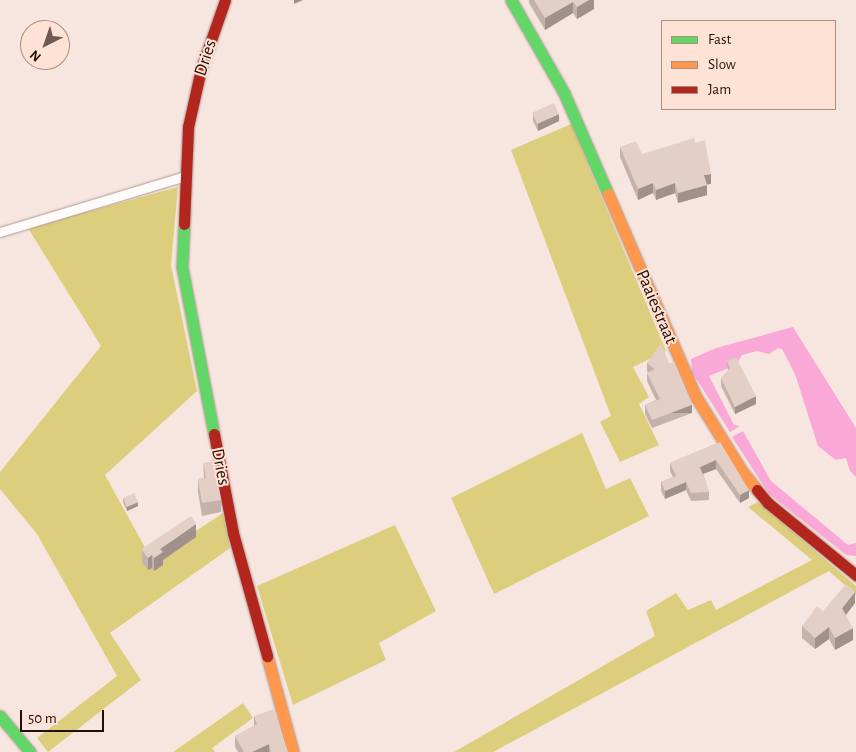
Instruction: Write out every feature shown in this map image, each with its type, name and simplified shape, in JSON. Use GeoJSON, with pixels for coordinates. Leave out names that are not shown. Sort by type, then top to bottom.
{"type":"FeatureCollection","features":[{"type":"Feature","properties":{"kind":"street","name":"Dries"},"geometry":{"type":"LineString","coordinates":[[225,0],[194,98],[188,126],[182,267],[188,311],[233,533],[293,752]]}},
{"type":"Feature","properties":{"kind":"street","name":"Paaiestraat"},"geometry":{"type":"LineString","coordinates":[[511,0],[564,93],[696,397],[741,470],[763,497],[856,575]]}},
{"type":"Feature","properties":{"kind":"street"},"geometry":{"type":"LineString","coordinates":[[0,232],[186,176]]}},
{"type":"Feature","properties":{"kind":"street"},"geometry":{"type":"LineString","coordinates":[[0,716],[30,752]]}},
{"type":"Feature","properties":{"kind":"shaded area"},"geometry":{"type":"Polygon","coordinates":[[[571,124],[666,351],[633,367],[649,397],[639,404],[659,445],[620,462],[600,422],[611,416],[511,150],[571,124]]]}},
{"type":"Feature","properties":{"kind":"shaded area"},"geometry":{"type":"Polygon","coordinates":[[[178,187],[171,265],[197,391],[105,475],[152,560],[223,513],[230,548],[110,633],[141,680],[48,752],[37,738],[117,676],[37,534],[0,489],[0,472],[101,346],[28,228],[178,187]]]}},
{"type":"Feature","properties":{"kind":"shaded area"},"geometry":{"type":"Polygon","coordinates":[[[793,327],[856,428],[856,477],[850,471],[846,458],[836,460],[818,446],[795,374],[782,349],[778,348],[769,354],[757,351],[742,355],[736,365],[709,376],[734,425],[740,426],[730,432],[692,372],[691,359],[716,348],[793,327]]]}},
{"type":"Feature","properties":{"kind":"shaded area"},"geometry":{"type":"Polygon","coordinates":[[[743,431],[771,481],[848,545],[856,543],[856,556],[846,555],[769,494],[732,437],[743,431]]]}},
{"type":"Feature","properties":{"kind":"shaded area"},"geometry":{"type":"Polygon","coordinates":[[[582,433],[606,489],[630,478],[649,516],[494,594],[451,498],[582,433]]]}},
{"type":"Feature","properties":{"kind":"shaded area"},"geometry":{"type":"Polygon","coordinates":[[[758,502],[856,586],[856,595],[829,571],[493,752],[454,752],[655,636],[646,611],[676,593],[688,610],[711,600],[716,610],[812,560],[748,507],[758,502]]]}},
{"type":"Feature","properties":{"kind":"shaded area"},"geometry":{"type":"Polygon","coordinates":[[[395,525],[436,611],[379,643],[386,660],[293,705],[257,586],[395,525]]]}},
{"type":"Feature","properties":{"kind":"shaded area"},"geometry":{"type":"Polygon","coordinates":[[[243,703],[253,718],[212,748],[215,752],[173,752],[243,703]]]}},
{"type":"Feature","properties":{"kind":"building"},"geometry":{"type":"Polygon","coordinates":[[[534,0],[589,0],[577,7],[573,2],[545,18],[534,0]]]}},
{"type":"Feature","properties":{"kind":"building"},"geometry":{"type":"Polygon","coordinates":[[[554,103],[559,114],[537,124],[532,113],[554,103]]]}},
{"type":"Feature","properties":{"kind":"building"},"geometry":{"type":"Polygon","coordinates":[[[694,138],[695,143],[705,140],[711,174],[704,175],[707,185],[678,193],[675,183],[656,190],[653,183],[638,189],[620,147],[636,141],[642,154],[694,138]]]}},
{"type":"Feature","properties":{"kind":"building"},"geometry":{"type":"Polygon","coordinates":[[[661,343],[669,363],[675,363],[692,405],[652,420],[645,405],[660,399],[647,373],[655,369],[647,363],[661,343]]]}},
{"type":"Feature","properties":{"kind":"building"},"geometry":{"type":"Polygon","coordinates":[[[736,357],[756,396],[735,407],[721,378],[730,368],[727,361],[736,357]]]}},
{"type":"Feature","properties":{"kind":"building"},"geometry":{"type":"Polygon","coordinates":[[[720,442],[749,490],[740,495],[716,460],[700,467],[709,492],[691,493],[686,482],[665,491],[661,482],[676,476],[670,463],[720,442]]]}},
{"type":"Feature","properties":{"kind":"building"},"geometry":{"type":"Polygon","coordinates":[[[213,461],[221,500],[202,503],[198,479],[206,478],[203,463],[213,461]]]}},
{"type":"Feature","properties":{"kind":"building"},"geometry":{"type":"Polygon","coordinates":[[[134,493],[138,502],[127,507],[123,498],[134,493]]]}},
{"type":"Feature","properties":{"kind":"building"},"geometry":{"type":"Polygon","coordinates":[[[191,516],[196,524],[160,549],[163,552],[154,558],[152,555],[148,558],[142,550],[146,546],[191,516]]]}},
{"type":"Feature","properties":{"kind":"building"},"geometry":{"type":"Polygon","coordinates":[[[846,584],[855,592],[842,608],[853,628],[835,638],[829,627],[815,638],[802,626],[817,606],[823,611],[846,584]]]}},
{"type":"Feature","properties":{"kind":"building"},"geometry":{"type":"Polygon","coordinates":[[[274,709],[288,752],[271,752],[269,744],[252,752],[244,752],[235,736],[257,724],[254,716],[274,709]]]}},
{"type":"Feature","properties":{"kind":"traffic: fast"},"geometry":{"type":"LineString","coordinates":[[511,0],[564,93],[608,194]]}},
{"type":"Feature","properties":{"kind":"traffic: fast"},"geometry":{"type":"LineString","coordinates":[[184,224],[182,267],[214,434]]}},
{"type":"Feature","properties":{"kind":"traffic: fast"},"geometry":{"type":"LineString","coordinates":[[0,716],[30,752]]}},
{"type":"Feature","properties":{"kind":"traffic: slow"},"geometry":{"type":"LineString","coordinates":[[608,194],[696,397],[741,470],[757,490]]}},
{"type":"Feature","properties":{"kind":"traffic: slow"},"geometry":{"type":"LineString","coordinates":[[267,656],[293,752]]}},
{"type":"Feature","properties":{"kind":"traffic: jam"},"geometry":{"type":"LineString","coordinates":[[184,224],[188,127],[201,69],[225,0]]}},
{"type":"Feature","properties":{"kind":"traffic: jam"},"geometry":{"type":"LineString","coordinates":[[214,434],[233,533],[267,656]]}},
{"type":"Feature","properties":{"kind":"traffic: jam"},"geometry":{"type":"LineString","coordinates":[[757,490],[768,503],[856,575]]}}]}
